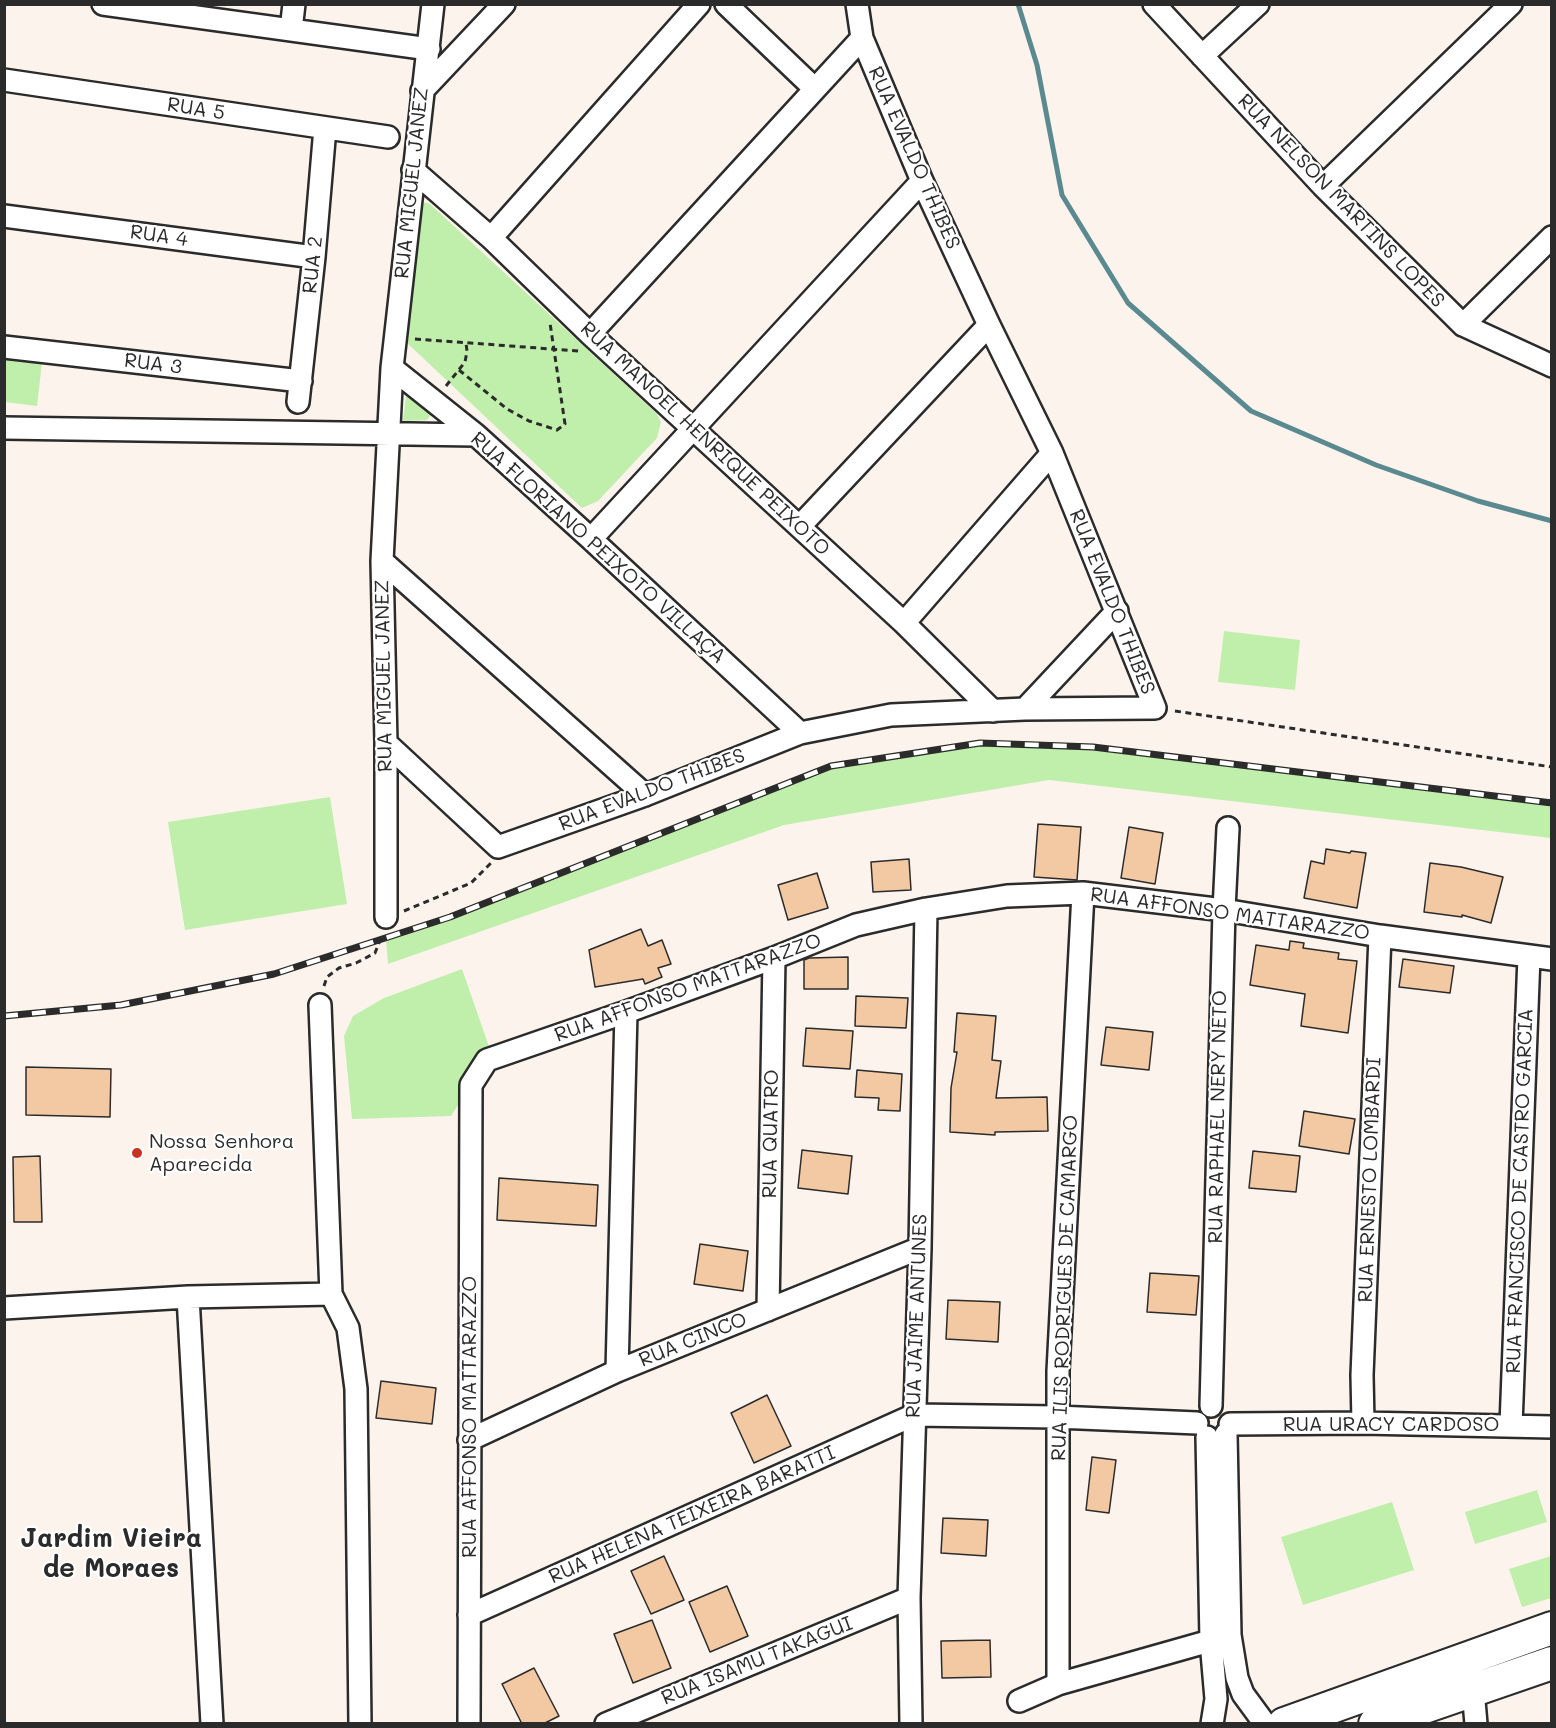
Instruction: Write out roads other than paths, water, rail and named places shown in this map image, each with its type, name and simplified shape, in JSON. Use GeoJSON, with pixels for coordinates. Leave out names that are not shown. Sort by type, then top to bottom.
{"type":"FeatureCollection","features":[{"type":"Feature","properties":{"kind":"main road"},"geometry":{"type":"LineString","coordinates":[[1284,1724],[1551,1628]]}},
{"type":"Feature","properties":{"kind":"main road"},"geometry":{"type":"LineString","coordinates":[[1374,1724],[1551,1663]]}},
{"type":"Feature","properties":{"kind":"street"},"geometry":{"type":"LineString","coordinates":[[103,4],[157,8],[429,49]]}},
{"type":"Feature","properties":{"kind":"street"},"geometry":{"type":"LineString","coordinates":[[291,30],[294,4]]}},
{"type":"Feature","properties":{"kind":"street","name":"RUA MIGUEL JANEZ"},"geometry":{"type":"LineString","coordinates":[[386,917],[386,743],[382,561],[392,368],[433,4]]}},
{"type":"Feature","properties":{"kind":"street"},"geometry":{"type":"LineString","coordinates":[[422,91],[504,4]]}},
{"type":"Feature","properties":{"kind":"street"},"geometry":{"type":"LineString","coordinates":[[491,238],[699,4]]}},
{"type":"Feature","properties":{"kind":"street"},"geometry":{"type":"LineString","coordinates":[[726,4],[815,88]]}},
{"type":"Feature","properties":{"kind":"street","name":"RUA EVALDO THIBES"},"geometry":{"type":"LineString","coordinates":[[386,743],[501,846],[645,795],[800,733],[891,715],[1155,708],[1052,453],[922,181],[862,38],[857,4]]}},
{"type":"Feature","properties":{"kind":"street","name":"RUA NELSON MARTINS LOPES"},"geometry":{"type":"LineString","coordinates":[[1154,4],[1323,186],[1463,325],[1551,366]]}},
{"type":"Feature","properties":{"kind":"street"},"geometry":{"type":"LineString","coordinates":[[1202,56],[1258,4]]}},
{"type":"Feature","properties":{"kind":"street"},"geometry":{"type":"LineString","coordinates":[[1323,186],[1511,4]]}},
{"type":"Feature","properties":{"kind":"street"},"geometry":{"type":"LineString","coordinates":[[590,334],[862,38]]}},
{"type":"Feature","properties":{"kind":"street","name":"RUA 5"},"geometry":{"type":"LineString","coordinates":[[4,80],[388,137]]}},
{"type":"Feature","properties":{"kind":"street","name":"RUA 2"},"geometry":{"type":"LineString","coordinates":[[300,392],[325,128]]}},
{"type":"Feature","properties":{"kind":"street","name":"RUA MANOEL HENRIQUE PEIXOTO"},"geometry":{"type":"LineString","coordinates":[[414,170],[491,238],[611,354],[904,622],[993,711]]}},
{"type":"Feature","properties":{"kind":"street"},"geometry":{"type":"LineString","coordinates":[[591,539],[922,181]]}},
{"type":"Feature","properties":{"kind":"street","name":"RUA 4"},"geometry":{"type":"LineString","coordinates":[[4,216],[314,257]]}},
{"type":"Feature","properties":{"kind":"street"},"geometry":{"type":"LineString","coordinates":[[1463,325],[1551,237]]}},
{"type":"Feature","properties":{"kind":"street"},"geometry":{"type":"LineString","coordinates":[[800,526],[989,325]]}},
{"type":"Feature","properties":{"kind":"street","name":"RUA 3"},"geometry":{"type":"LineString","coordinates":[[4,347],[300,392]]}},
{"type":"Feature","properties":{"kind":"street","name":"RUA FLORIANO PEIXOTO VILLAÇA"},"geometry":{"type":"LineString","coordinates":[[392,368],[476,435],[800,733]]}},
{"type":"Feature","properties":{"kind":"street"},"geometry":{"type":"LineString","coordinates":[[4,428],[476,435]]}},
{"type":"Feature","properties":{"kind":"street"},"geometry":{"type":"LineString","coordinates":[[904,622],[1052,453]]}},
{"type":"Feature","properties":{"kind":"street"},"geometry":{"type":"LineString","coordinates":[[382,561],[645,795]]}},
{"type":"Feature","properties":{"kind":"street"},"geometry":{"type":"LineString","coordinates":[[1025,710],[1117,611]]}},
{"type":"Feature","properties":{"kind":"street","name":"RUA RAPHAEL NERY NETO"},"geometry":{"type":"LineString","coordinates":[[1215,1429],[1230,1418],[1223,1408],[1210,1406],[1228,828]]}},
{"type":"Feature","properties":{"kind":"street","name":"RUA AFFONSO MATTARAZZO"},"geometry":{"type":"LineString","coordinates":[[469,1724],[471,1085],[487,1060],[774,958],[856,925],[926,909],[1007,896],[1083,893],[1224,910],[1380,936],[1551,959]]}},
{"type":"Feature","properties":{"kind":"street","name":"RUA ILIS RODRIGUES DE CAMARGO"},"geometry":{"type":"LineString","coordinates":[[1058,1684],[1058,1371],[1083,893]]}},
{"type":"Feature","properties":{"kind":"street","name":"RUA JAIME ANTUNES"},"geometry":{"type":"LineString","coordinates":[[911,1724],[909,1598],[920,1248],[926,909]]}},
{"type":"Feature","properties":{"kind":"street","name":"RUA ERNESTO LOMBARDI"},"geometry":{"type":"LineString","coordinates":[[1363,1423],[1362,1374],[1380,936]]}},
{"type":"Feature","properties":{"kind":"street","name":"RUA FRANCISCO DE CASTRO GARCIA"},"geometry":{"type":"LineString","coordinates":[[1511,1425],[1529,956]]}},
{"type":"Feature","properties":{"kind":"street","name":"RUA QUATRO"},"geometry":{"type":"LineString","coordinates":[[768,1310],[774,958]]}},
{"type":"Feature","properties":{"kind":"street"},"geometry":{"type":"LineString","coordinates":[[320,1005],[331,1294],[348,1328],[356,1389],[360,1724]]}},
{"type":"Feature","properties":{"kind":"street"},"geometry":{"type":"LineString","coordinates":[[617,1371],[626,1012]]}},
{"type":"Feature","properties":{"kind":"street","name":"RUA CINCO"},"geometry":{"type":"LineString","coordinates":[[470,1440],[617,1371],[920,1248]]}},
{"type":"Feature","properties":{"kind":"street"},"geometry":{"type":"LineString","coordinates":[[4,1308],[188,1297],[331,1294]]}},
{"type":"Feature","properties":{"kind":"street"},"geometry":{"type":"LineString","coordinates":[[188,1297],[212,1724]]}},
{"type":"Feature","properties":{"kind":"street","name":"RUA URACY CARDOSO"},"geometry":{"type":"LineString","coordinates":[[914,1415],[1058,1417],[1215,1429],[1363,1423],[1551,1427]]}},
{"type":"Feature","properties":{"kind":"street","name":"RUA HELENA TEIXEIRA BARATTI"},"geometry":{"type":"LineString","coordinates":[[469,1615],[914,1415]]}},
{"type":"Feature","properties":{"kind":"street"},"geometry":{"type":"LineString","coordinates":[[1212,1724],[1221,1638],[1215,1429]]}},
{"type":"Feature","properties":{"kind":"street","name":"RUA ISAMU TAKAGUI"},"geometry":{"type":"LineString","coordinates":[[606,1724],[909,1598]]}},
{"type":"Feature","properties":{"kind":"street"},"geometry":{"type":"LineString","coordinates":[[1019,1701],[1058,1684],[1221,1638]]}},
{"type":"Feature","properties":{"kind":"street"},"geometry":{"type":"LineString","coordinates":[[1221,1638],[1243,1694],[1264,1724]]}},
{"type":"Feature","properties":{"kind":"street"},"geometry":{"type":"LineString","coordinates":[[1470,1657],[1476,1724]]}},
{"type":"Feature","properties":{"kind":"waterway"},"geometry":{"type":"LineString","coordinates":[[1018,4],[1037,65],[1062,195],[1128,303],[1251,411],[1376,465],[1478,501],[1552,521]]}},
{"type":"Feature","properties":{"kind":"railway"},"geometry":{"type":"LineString","coordinates":[[4,1016],[121,1005],[274,974],[450,917],[831,766],[980,743],[1093,747],[1552,803]]}},
{"type":"Feature","properties":{"kind":"place","name":"Nossa Senhora Aparecida"},"geometry":{"type":"Point","coordinates":[137,1153]}},
{"type":"Feature","properties":{"kind":"district","name":"Jardim Vieira de Moraes"},"geometry":{"type":"Point","coordinates":[111,1554]}}]}
